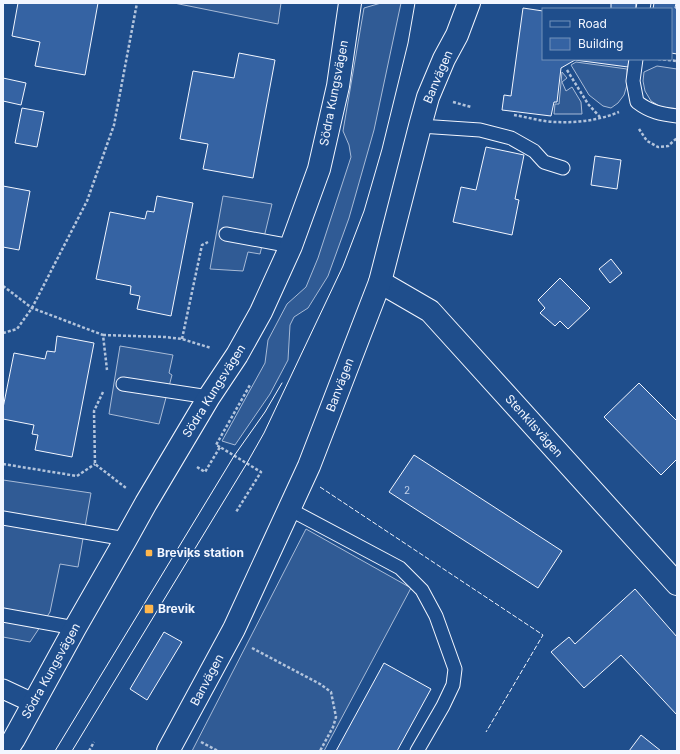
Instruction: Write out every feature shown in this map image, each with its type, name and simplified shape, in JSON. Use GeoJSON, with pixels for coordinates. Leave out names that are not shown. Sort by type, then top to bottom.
{"type":"FeatureCollection","features":[{"type":"Feature","properties":{"kind":"street","name":"Södra Kungsvägen"},"geometry":{"type":"LineString","coordinates":[[6,751],[146,503],[209,398],[237,355],[261,312],[291,246],[319,170],[338,86],[350,3]]}},
{"type":"Feature","properties":{"kind":"street","name":"Banvägen"},"geometry":{"type":"LineString","coordinates":[[168,751],[230,637],[309,466],[380,282],[428,97],[444,59],[457,35],[469,3]]}},
{"type":"Feature","properties":{"kind":"street","name":"Stenkilsvägen"},"geometry":{"type":"LineString","coordinates":[[380,282],[430,311],[677,584]]}},
{"type":"Feature","properties":{"kind":"street"},"geometry":{"type":"LineString","coordinates":[[3,689],[33,703]]}},
{"type":"Feature","properties":{"kind":"lane"},"geometry":{"type":"LineString","coordinates":[[636,60],[633,81],[637,102],[647,109],[664,115],[677,116]]}},
{"type":"Feature","properties":{"kind":"lane"},"geometry":{"type":"LineString","coordinates":[[420,126],[480,130],[511,138],[534,151],[544,162],[563,168]]}},
{"type":"Feature","properties":{"kind":"lane"},"geometry":{"type":"LineString","coordinates":[[226,234],[291,246]]}},
{"type":"Feature","properties":{"kind":"lane"},"geometry":{"type":"LineString","coordinates":[[123,384],[209,398]]}},
{"type":"Feature","properties":{"kind":"lane"},"geometry":{"type":"LineString","coordinates":[[289,509],[400,568],[422,590],[436,616],[455,670],[453,685],[443,706],[417,751]]}},
{"type":"Feature","properties":{"kind":"lane"},"geometry":{"type":"LineString","coordinates":[[3,518],[126,539]]}},
{"type":"Feature","properties":{"kind":"lane"},"geometry":{"type":"LineString","coordinates":[[3,615],[75,628]]}},
{"type":"Feature","properties":{"kind":"path"},"geometry":{"type":"LineString","coordinates":[[3,333],[17,329],[32,308],[87,201],[114,125],[137,3]]}},
{"type":"Feature","properties":{"kind":"path"},"geometry":{"type":"LineString","coordinates":[[567,70],[588,104],[600,117]]}},
{"type":"Feature","properties":{"kind":"path"},"geometry":{"type":"LineString","coordinates":[[428,97],[472,107]]}},
{"type":"Feature","properties":{"kind":"path"},"geometry":{"type":"LineString","coordinates":[[513,115],[556,122],[585,121],[611,115],[640,104]]}},
{"type":"Feature","properties":{"kind":"path"},"geometry":{"type":"LineString","coordinates":[[182,339],[202,245],[226,234]]}},
{"type":"Feature","properties":{"kind":"path"},"geometry":{"type":"LineString","coordinates":[[3,286],[32,308],[103,335],[165,336],[182,339],[237,355]]}},
{"type":"Feature","properties":{"kind":"path"},"geometry":{"type":"LineString","coordinates":[[103,335],[107,374]]}},
{"type":"Feature","properties":{"kind":"path"},"geometry":{"type":"LineString","coordinates":[[104,390],[94,411],[96,464],[146,503]]}},
{"type":"Feature","properties":{"kind":"path"},"geometry":{"type":"LineString","coordinates":[[205,472],[220,447],[261,472],[236,512]]}},
{"type":"Feature","properties":{"kind":"path"},"geometry":{"type":"LineString","coordinates":[[3,464],[77,476],[96,464]]}},
{"type":"Feature","properties":{"kind":"path"},"geometry":{"type":"LineString","coordinates":[[230,637],[320,684],[331,692],[336,717],[333,727],[320,751]]}},
{"type":"Feature","properties":{"kind":"path"},"geometry":{"type":"LineString","coordinates":[[89,751],[94,742]]}},
{"type":"Feature","properties":{"kind":"shaded area"},"geometry":{"type":"Polygon","coordinates":[[[174,3],[281,3],[278,24],[174,3]]]}},
{"type":"Feature","properties":{"kind":"shaded area"},"geometry":{"type":"Polygon","coordinates":[[[381,3],[401,3],[374,130],[349,218],[328,276],[308,308],[294,317],[290,325],[288,360],[270,394],[235,445],[222,441],[265,363],[268,340],[287,304],[306,287],[318,258],[351,157],[349,145],[343,131],[364,8],[381,3]]]}},
{"type":"Feature","properties":{"kind":"shaded area"},"geometry":{"type":"Polygon","coordinates":[[[576,62],[627,69],[627,85],[624,95],[618,103],[611,108],[603,106],[589,95],[571,65],[576,62]]]}},
{"type":"Feature","properties":{"kind":"shaded area"},"geometry":{"type":"Polygon","coordinates":[[[657,66],[677,69],[677,110],[661,107],[651,101],[645,91],[643,81],[644,72],[657,66]]]}},
{"type":"Feature","properties":{"kind":"shaded area"},"geometry":{"type":"Polygon","coordinates":[[[562,72],[567,78],[562,82],[566,91],[572,87],[581,102],[582,114],[554,114],[555,104],[559,104],[562,72]]]}},
{"type":"Feature","properties":{"kind":"shaded area"},"geometry":{"type":"Polygon","coordinates":[[[223,196],[272,204],[260,254],[248,252],[243,271],[210,269],[223,196]]]}},
{"type":"Feature","properties":{"kind":"shaded area"},"geometry":{"type":"Polygon","coordinates":[[[120,346],[173,355],[169,373],[172,375],[159,424],[109,414],[120,346]]]}},
{"type":"Feature","properties":{"kind":"shaded area"},"geometry":{"type":"Polygon","coordinates":[[[3,480],[91,493],[78,567],[60,564],[50,612],[30,642],[3,637],[3,480]]]}},
{"type":"Feature","properties":{"kind":"shaded area"},"geometry":{"type":"Polygon","coordinates":[[[306,529],[411,588],[324,751],[192,751],[306,529]]]}},
{"type":"Feature","properties":{"kind":"building"},"geometry":{"type":"Polygon","coordinates":[[[18,3],[98,3],[85,75],[35,66],[40,42],[12,36],[18,3]]]}},
{"type":"Feature","properties":{"kind":"building"},"geometry":{"type":"Polygon","coordinates":[[[611,3],[636,3],[636,8],[611,8],[611,3]]]}},
{"type":"Feature","properties":{"kind":"building"},"geometry":{"type":"Polygon","coordinates":[[[654,3],[676,3],[677,54],[672,53],[672,8],[653,8],[654,3]]]}},
{"type":"Feature","properties":{"kind":"building"},"geometry":{"type":"Polygon","coordinates":[[[523,8],[542,11],[542,60],[575,60],[561,68],[557,102],[554,102],[551,116],[502,110],[504,95],[511,96],[523,8]]]}},
{"type":"Feature","properties":{"kind":"building"},"geometry":{"type":"Polygon","coordinates":[[[239,53],[275,60],[253,178],[203,169],[208,144],[180,139],[193,71],[234,78],[239,53]]]}},
{"type":"Feature","properties":{"kind":"building"},"geometry":{"type":"Polygon","coordinates":[[[575,60],[629,60],[628,67],[575,60]]]}},
{"type":"Feature","properties":{"kind":"building"},"geometry":{"type":"Polygon","coordinates":[[[3,78],[26,83],[21,105],[3,101],[3,78]]]}},
{"type":"Feature","properties":{"kind":"building"},"geometry":{"type":"Polygon","coordinates":[[[22,108],[44,112],[37,147],[15,143],[22,108]]]}},
{"type":"Feature","properties":{"kind":"building"},"geometry":{"type":"Polygon","coordinates":[[[486,147],[524,155],[515,199],[519,200],[512,235],[453,222],[461,187],[476,190],[486,147]]]}},
{"type":"Feature","properties":{"kind":"building"},"geometry":{"type":"Polygon","coordinates":[[[595,156],[621,160],[617,189],[591,185],[595,156]]]}},
{"type":"Feature","properties":{"kind":"building"},"geometry":{"type":"Polygon","coordinates":[[[3,186],[30,191],[19,250],[3,247],[3,186]]]}},
{"type":"Feature","properties":{"kind":"building"},"geometry":{"type":"Polygon","coordinates":[[[157,196],[193,203],[171,316],[137,309],[140,296],[130,294],[131,286],[96,279],[110,212],[145,219],[147,211],[154,212],[157,196]]]}},
{"type":"Feature","properties":{"kind":"building"},"geometry":{"type":"Polygon","coordinates":[[[611,259],[622,273],[610,283],[599,269],[611,259]]]}},
{"type":"Feature","properties":{"kind":"building"},"geometry":{"type":"Polygon","coordinates":[[[560,278],[590,308],[568,329],[560,321],[555,326],[540,313],[545,308],[538,300],[560,278]]]}},
{"type":"Feature","properties":{"kind":"building"},"geometry":{"type":"Polygon","coordinates":[[[57,336],[94,343],[72,457],[35,450],[38,435],[32,434],[34,425],[3,419],[3,408],[14,353],[45,359],[47,351],[55,352],[57,336]]]}},
{"type":"Feature","properties":{"kind":"building"},"geometry":{"type":"Polygon","coordinates":[[[639,383],[677,421],[677,459],[661,475],[604,417],[639,383]]]}},
{"type":"Feature","properties":{"kind":"building"},"geometry":{"type":"Polygon","coordinates":[[[414,455],[562,551],[538,588],[389,492],[414,455]]]}},
{"type":"Feature","properties":{"kind":"building"},"geometry":{"type":"Polygon","coordinates":[[[635,589],[677,637],[677,715],[621,655],[584,688],[551,652],[569,637],[575,644],[635,589]]]}},
{"type":"Feature","properties":{"kind":"building"},"geometry":{"type":"Polygon","coordinates":[[[164,632],[182,642],[147,700],[130,689],[164,632]]]}},
{"type":"Feature","properties":{"kind":"building"},"geometry":{"type":"Polygon","coordinates":[[[384,663],[431,689],[397,751],[336,751],[384,663]]]}},
{"type":"Feature","properties":{"kind":"building"},"geometry":{"type":"Polygon","coordinates":[[[641,735],[661,751],[629,751],[641,735]]]}},
{"type":"Feature","properties":{"kind":"tram line"},"geometry":{"type":"LineString","coordinates":[[72,751],[264,433],[343,266],[364,211],[382,149],[408,43],[415,3]]}},
{"type":"Feature","properties":{"kind":"tram line"},"geometry":{"type":"LineString","coordinates":[[55,751],[234,456],[265,412],[282,383]]}},
{"type":"Feature","properties":{"kind":"fence"},"geometry":{"type":"LineString","coordinates":[[320,487],[543,635],[486,732]]}},
{"type":"Feature","properties":{"kind":"place","name":"Breviks station"},"geometry":{"type":"Point","coordinates":[149,553]}},
{"type":"Feature","properties":{"kind":"place","name":"Brevik"},"geometry":{"type":"Point","coordinates":[149,609]}}]}
